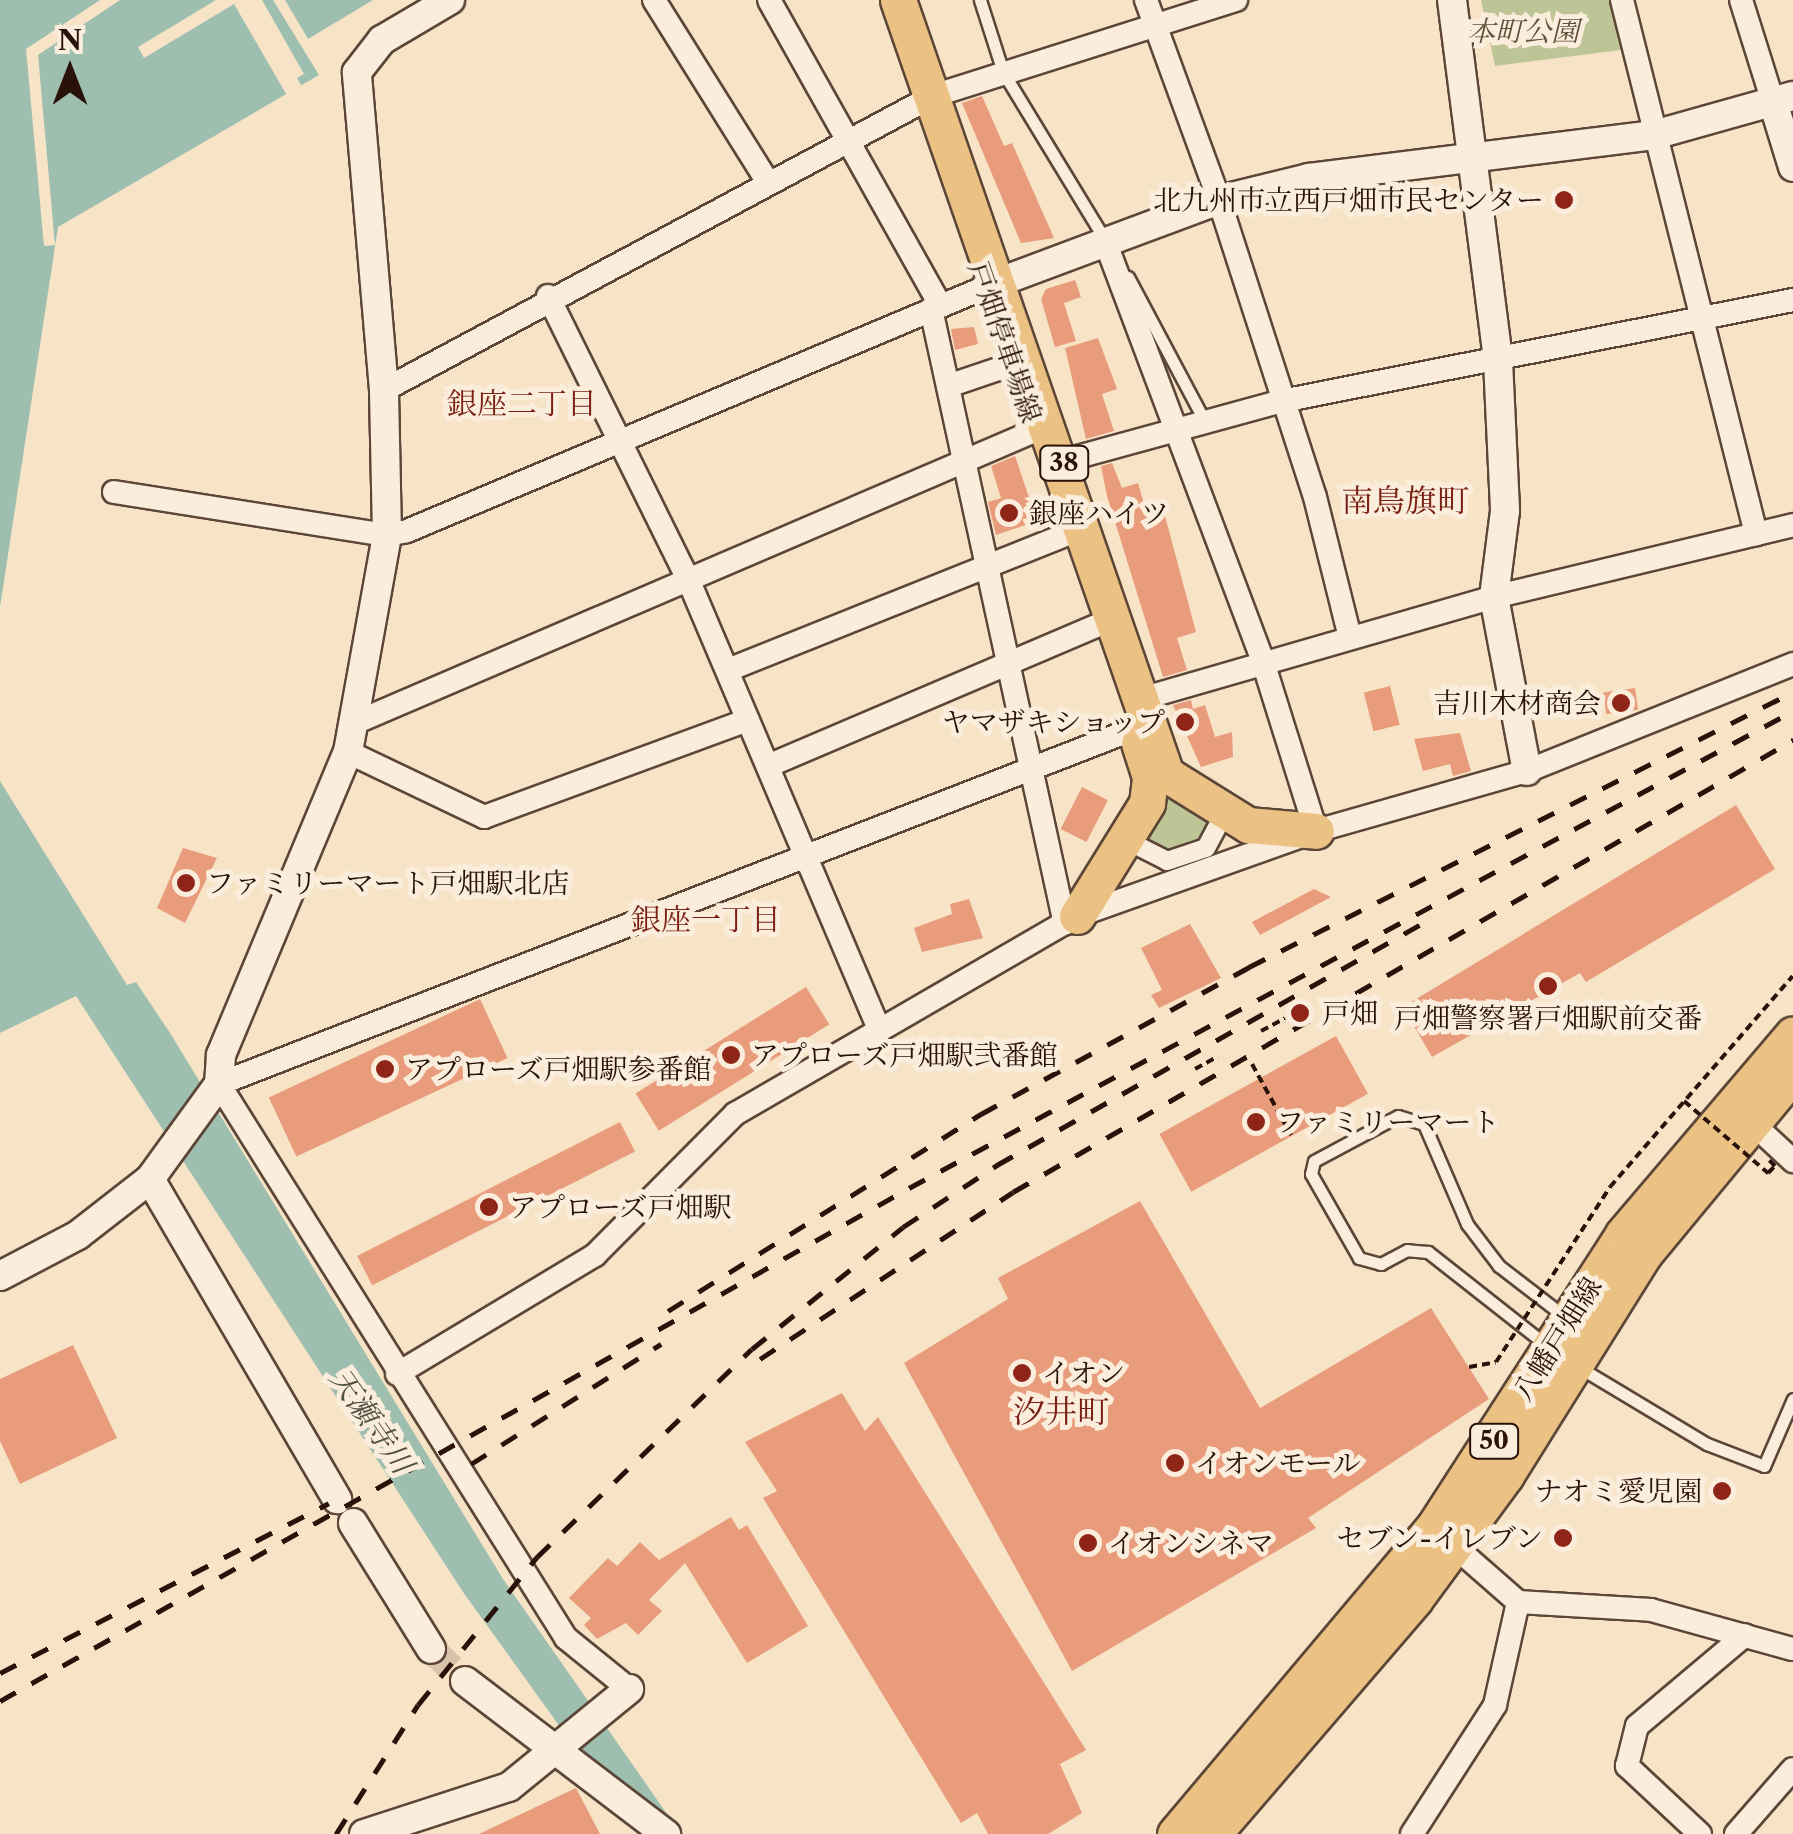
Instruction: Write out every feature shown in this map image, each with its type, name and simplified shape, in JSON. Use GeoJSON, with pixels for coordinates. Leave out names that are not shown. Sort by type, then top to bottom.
{"type":"FeatureCollection","features":[{"type":"Feature","properties":{"kind":"main road","name":"戸畑停車場線"},"geometry":{"type":"LineString","coordinates":[[881,0],[926,100],[1064,461],[1138,714],[1150,777],[1147,802]]}},
{"type":"Feature","properties":{"kind":"main road","name":"戸畑停車場線"},"geometry":{"type":"LineString","coordinates":[[898,0],[926,100]]}},
{"type":"Feature","properties":{"kind":"main road","name":"戸畑停車場線"},"geometry":{"type":"LineString","coordinates":[[994,283],[1014,364],[1100,624],[1166,774],[1185,792],[1248,825],[1316,831]]}},
{"type":"Feature","properties":{"kind":"main road"},"geometry":{"type":"LineString","coordinates":[[1071,920],[1147,802],[1163,791],[1185,792]]}},
{"type":"Feature","properties":{"kind":"main road","name":"八幡戸畑線"},"geometry":{"type":"LineString","coordinates":[[1214,1834],[1454,1546],[1623,1234],[1793,1034]]}},
{"type":"Feature","properties":{"kind":"main road","name":"八幡戸畑線"},"geometry":{"type":"LineString","coordinates":[[1175,1834],[1434,1525],[1565,1345],[1793,1074]]}},
{"type":"Feature","properties":{"kind":"street"},"geometry":{"type":"LineString","coordinates":[[0,1276],[78,1235],[150,1179],[218,1084],[221,1055],[348,752],[357,722],[387,535],[384,390],[357,72],[382,40],[450,0]]}},
{"type":"Feature","properties":{"kind":"street"},"geometry":{"type":"LineString","coordinates":[[654,0],[766,179]]}},
{"type":"Feature","properties":{"kind":"street"},"geometry":{"type":"LineString","coordinates":[[770,0],[842,141],[936,307],[948,386],[1008,665],[1071,920]]}},
{"type":"Feature","properties":{"kind":"street"},"geometry":{"type":"LineString","coordinates":[[384,390],[766,179],[926,100],[1149,10],[1236,0]]}},
{"type":"Feature","properties":{"kind":"street"},"geometry":{"type":"LineString","coordinates":[[1452,0],[1498,361],[1505,510],[1494,597],[1528,771]]}},
{"type":"Feature","properties":{"kind":"street"},"geometry":{"type":"LineString","coordinates":[[1622,0],[1756,534]]}},
{"type":"Feature","properties":{"kind":"street"},"geometry":{"type":"LineString","coordinates":[[1741,0],[1783,99],[1793,166]]}},
{"type":"Feature","properties":{"kind":"street"},"geometry":{"type":"LineString","coordinates":[[1149,10],[1219,200],[1350,637]]}},
{"type":"Feature","properties":{"kind":"street"},"geometry":{"type":"LineString","coordinates":[[114,492],[387,535],[994,283],[1219,200],[1469,154],[1654,135],[1783,99]]}},
{"type":"Feature","properties":{"kind":"street"},"geometry":{"type":"LineString","coordinates":[[1106,242],[1169,428],[1263,662],[1316,831]]}},
{"type":"Feature","properties":{"kind":"street"},"geometry":{"type":"LineString","coordinates":[[548,296],[688,579],[808,852],[878,1026]]}},
{"type":"Feature","properties":{"kind":"street"},"geometry":{"type":"LineString","coordinates":[[1064,461],[1203,418],[1793,300]]}},
{"type":"Feature","properties":{"kind":"street"},"geometry":{"type":"LineString","coordinates":[[948,386],[1014,364]]}},
{"type":"Feature","properties":{"kind":"street"},"geometry":{"type":"LineString","coordinates":[[357,722],[1036,430]]}},
{"type":"Feature","properties":{"kind":"street"},"geometry":{"type":"LineString","coordinates":[[218,1084],[808,852],[1032,769],[1138,714],[1263,662],[1494,597],[1793,525]]}},
{"type":"Feature","properties":{"kind":"street"},"geometry":{"type":"LineString","coordinates":[[728,670],[1070,533]]}},
{"type":"Feature","properties":{"kind":"street"},"geometry":{"type":"LineString","coordinates":[[770,765],[1100,624]]}},
{"type":"Feature","properties":{"kind":"street"},"geometry":{"type":"LineString","coordinates":[[398,1374],[557,1283],[626,1226],[674,1169],[735,1114],[878,1026],[1071,920],[1316,831],[1528,771],[1793,664]]}},
{"type":"Feature","properties":{"kind":"street"},"geometry":{"type":"LineString","coordinates":[[348,752],[484,817],[748,720]]}},
{"type":"Feature","properties":{"kind":"street"},"geometry":{"type":"LineString","coordinates":[[1134,844],[1168,861],[1186,862],[1206,848],[1222,818]]}},
{"type":"Feature","properties":{"kind":"street"},"geometry":{"type":"LineString","coordinates":[[218,1084],[566,1638],[629,1689],[509,1787],[364,1834]]}},
{"type":"Feature","properties":{"kind":"street"},"geometry":{"type":"LineString","coordinates":[[1750,1121],[1781,1160]]}},
{"type":"Feature","properties":{"kind":"street"},"geometry":{"type":"LineString","coordinates":[[150,1179],[337,1499]]}},
{"type":"Feature","properties":{"kind":"street"},"geometry":{"type":"LineString","coordinates":[[354,1523],[432,1649]]}},
{"type":"Feature","properties":{"kind":"street"},"geometry":{"type":"LineString","coordinates":[[1454,1546],[1518,1602],[1651,1610],[1793,1649]]}},
{"type":"Feature","properties":{"kind":"street"},"geometry":{"type":"LineString","coordinates":[[1412,1834],[1494,1705],[1518,1602]]}},
{"type":"Feature","properties":{"kind":"street"},"geometry":{"type":"LineString","coordinates":[[1700,1834],[1627,1766],[1637,1726],[1745,1636]]}},
{"type":"Feature","properties":{"kind":"street"},"geometry":{"type":"LineString","coordinates":[[465,1681],[559,1746],[666,1834]]}},
{"type":"Feature","properties":{"kind":"street"},"geometry":{"type":"LineString","coordinates":[[1736,1834],[1793,1770]]}},
{"type":"Feature","properties":{"kind":"lane"},"geometry":{"type":"LineString","coordinates":[[980,0],[1003,72],[1174,350],[1203,418]]}},
{"type":"Feature","properties":{"kind":"lane"},"geometry":{"type":"LineString","coordinates":[[1565,1345],[1467,1224],[1424,1124],[1398,1116],[1314,1160],[1311,1174],[1359,1258],[1381,1264],[1407,1250],[1428,1252],[1707,1444],[1764,1466],[1793,1399]]}},
{"type":"Feature","properties":{"kind":"path"},"geometry":{"type":"LineString","coordinates":[[1468,1367],[1496,1362],[1610,1187],[1793,976]]}},
{"type":"Feature","properties":{"kind":"path"},"geometry":{"type":"LineString","coordinates":[[1261,1031],[1285,1018]]}},
{"type":"Feature","properties":{"kind":"path"},"geometry":{"type":"LineString","coordinates":[[1195,1069],[1218,1056]]}},
{"type":"Feature","properties":{"kind":"path"},"geometry":{"type":"LineString","coordinates":[[1252,1064],[1291,1135]]}},
{"type":"Feature","properties":{"kind":"path"},"geometry":{"type":"LineString","coordinates":[[1684,1101],[1768,1173],[1781,1160]]}},
{"type":"Feature","properties":{"kind":"green space","name":"本町公園"},"geometry":{"type":"Polygon","coordinates":[[[1481,0],[1610,0],[1621,50],[1495,66],[1481,0]]]}},
{"type":"Feature","properties":{"kind":"green space"},"geometry":{"type":"Polygon","coordinates":[[[1180,798],[1214,813],[1202,839],[1167,853],[1134,836],[1158,802],[1180,798]]]}},
{"type":"Feature","properties":{"kind":"water"},"geometry":{"type":"Polygon","coordinates":[[[0,0],[273,0],[319,75],[58,227],[0,607],[0,0]]]}},
{"type":"Feature","properties":{"kind":"water"},"geometry":{"type":"Polygon","coordinates":[[[285,0],[373,0],[308,39],[285,0]]]}},
{"type":"Feature","properties":{"kind":"water","name":"天瀬寺川"},"geometry":{"type":"Polygon","coordinates":[[[0,781],[127,985],[136,982],[170,1033],[503,1579],[681,1834],[637,1834],[463,1592],[76,996],[0,1033],[0,781]]]}},
{"type":"Feature","properties":{"kind":"pier"},"geometry":{"type":"Polygon","coordinates":[[[100,0],[120,0],[38,55],[55,245],[44,246],[26,49],[100,0]]]}},
{"type":"Feature","properties":{"kind":"pier"},"geometry":{"type":"Polygon","coordinates":[[[216,0],[262,0],[304,74],[297,78],[304,90],[289,99],[234,4],[144,58],[138,47],[216,0]]]}},
{"type":"Feature","properties":{"kind":"building"},"geometry":{"type":"Polygon","coordinates":[[[982,96],[1004,146],[1012,143],[1054,238],[1021,243],[962,103],[982,96]]]}},
{"type":"Feature","properties":{"kind":"building"},"geometry":{"type":"Polygon","coordinates":[[[1075,280],[1081,297],[1064,303],[1076,341],[1055,347],[1041,299],[1046,289],[1075,280]]]}},
{"type":"Feature","properties":{"kind":"building"},"geometry":{"type":"Polygon","coordinates":[[[974,327],[978,344],[955,350],[951,329],[974,327]]]}},
{"type":"Feature","properties":{"kind":"building"},"geometry":{"type":"Polygon","coordinates":[[[1098,338],[1117,389],[1102,394],[1114,431],[1086,439],[1065,348],[1098,338]]]}},
{"type":"Feature","properties":{"kind":"building"},"geometry":{"type":"Polygon","coordinates":[[[1015,456],[1037,521],[996,535],[988,502],[1001,498],[991,466],[1015,456]]]}},
{"type":"Feature","properties":{"kind":"building"},"geometry":{"type":"Polygon","coordinates":[[[1112,463],[1122,488],[1138,483],[1146,511],[1165,516],[1196,632],[1177,638],[1187,670],[1163,677],[1107,496],[1101,466],[1112,463]]]}},
{"type":"Feature","properties":{"kind":"building"},"geometry":{"type":"Polygon","coordinates":[[[1390,686],[1400,725],[1373,731],[1364,693],[1390,686]]]}},
{"type":"Feature","properties":{"kind":"building","name":"吉川木材商会"},"geometry":{"type":"Polygon","coordinates":[[[1635,688],[1638,710],[1606,714],[1603,692],[1635,688]]]}},
{"type":"Feature","properties":{"kind":"building"},"geometry":{"type":"Polygon","coordinates":[[[1191,700],[1193,709],[1205,705],[1215,737],[1232,732],[1233,757],[1201,767],[1173,705],[1191,700]]]}},
{"type":"Feature","properties":{"kind":"building"},"geometry":{"type":"Polygon","coordinates":[[[1460,733],[1471,771],[1453,776],[1450,764],[1423,771],[1414,739],[1460,733]]]}},
{"type":"Feature","properties":{"kind":"building"},"geometry":{"type":"Polygon","coordinates":[[[1082,787],[1108,800],[1087,842],[1061,829],[1082,787]]]}},
{"type":"Feature","properties":{"kind":"building"},"geometry":{"type":"Polygon","coordinates":[[[1736,805],[1775,869],[1586,982],[1580,973],[1432,1057],[1403,1007],[1736,805]]]}},
{"type":"Feature","properties":{"kind":"building","name":"ファミリーマート戸畑駅北店"},"geometry":{"type":"Polygon","coordinates":[[[183,848],[217,858],[185,923],[157,908],[183,848]]]}},
{"type":"Feature","properties":{"kind":"building"},"geometry":{"type":"Polygon","coordinates":[[[1314,889],[1331,897],[1260,935],[1252,922],[1314,889]]]}},
{"type":"Feature","properties":{"kind":"building"},"geometry":{"type":"Polygon","coordinates":[[[969,899],[983,938],[922,952],[914,928],[952,914],[950,904],[969,899]]]}},
{"type":"Feature","properties":{"kind":"building"},"geometry":{"type":"Polygon","coordinates":[[[1190,924],[1221,978],[1159,1008],[1151,995],[1162,990],[1141,948],[1190,924]]]}},
{"type":"Feature","properties":{"kind":"building","name":"アプローズ戸畑駅弐番館"},"geometry":{"type":"Polygon","coordinates":[[[806,987],[829,1024],[659,1131],[636,1094],[806,987]]]}},
{"type":"Feature","properties":{"kind":"building","name":"アプローズ戸畑駅参番館"},"geometry":{"type":"Polygon","coordinates":[[[480,999],[507,1058],[296,1156],[269,1097],[480,999]]]}},
{"type":"Feature","properties":{"kind":"building","name":"戸畑"},"geometry":{"type":"Polygon","coordinates":[[[1336,1036],[1368,1094],[1191,1192],[1159,1134],[1336,1036]]]}},
{"type":"Feature","properties":{"kind":"building","name":"アプローズ戸畑駅"},"geometry":{"type":"Polygon","coordinates":[[[620,1122],[635,1151],[372,1285],[357,1256],[620,1122]]]}},
{"type":"Feature","properties":{"kind":"building","name":"イオンモール"},"geometry":{"type":"Polygon","coordinates":[[[1140,1201],[1260,1408],[1431,1308],[1489,1399],[1308,1518],[1316,1528],[1072,1671],[904,1363],[1008,1299],[998,1278],[1140,1201]]]}},
{"type":"Feature","properties":{"kind":"building"},"geometry":{"type":"Polygon","coordinates":[[[73,1345],[117,1438],[20,1484],[0,1441],[0,1379],[73,1345]]]}},
{"type":"Feature","properties":{"kind":"building"},"geometry":{"type":"Polygon","coordinates":[[[842,1393],[865,1431],[878,1417],[1086,1750],[1060,1764],[1082,1813],[1048,1834],[988,1834],[977,1813],[961,1823],[763,1498],[777,1491],[745,1442],[842,1393]]]}},
{"type":"Feature","properties":{"kind":"building"},"geometry":{"type":"Polygon","coordinates":[[[731,1517],[739,1530],[747,1525],[808,1626],[747,1663],[685,1563],[649,1600],[662,1611],[638,1635],[626,1623],[597,1639],[584,1625],[591,1618],[569,1598],[608,1558],[617,1566],[640,1542],[659,1560],[731,1517]]]}},
{"type":"Feature","properties":{"kind":"building"},"geometry":{"type":"Polygon","coordinates":[[[576,1788],[600,1834],[479,1834],[576,1788]]]}},
{"type":"Feature","properties":{"kind":"tunnel"},"geometry":{"type":"LineString","coordinates":[[431,1649],[465,1681]]}},
{"type":"Feature","properties":{"kind":"railway"},"geometry":{"type":"LineString","coordinates":[[668,1311],[981,1114],[1249,967],[1793,692]]}},
{"type":"Feature","properties":{"kind":"railway"},"geometry":{"type":"LineString","coordinates":[[0,1701],[909,1188],[1793,711]]}},
{"type":"Feature","properties":{"kind":"railway"},"geometry":{"type":"LineString","coordinates":[[760,1359],[1013,1192],[1793,740]]}},
{"type":"Feature","properties":{"kind":"railway"},"geometry":{"type":"LineString","coordinates":[[336,1834],[418,1705],[537,1557],[752,1349],[903,1227],[997,1165],[1420,925]]}},
{"type":"Feature","properties":{"kind":"railway"},"geometry":{"type":"LineString","coordinates":[[471,1464],[661,1344]]}},
{"type":"Feature","properties":{"kind":"railway"},"geometry":{"type":"LineString","coordinates":[[0,1673],[329,1503]]}},
{"type":"Feature","properties":{"kind":"place","name":"北九州市立西戸畑市民センター"},"geometry":{"type":"Point","coordinates":[1564,200]}},
{"type":"Feature","properties":{"kind":"place","name":"銀座ハイツ"},"geometry":{"type":"Point","coordinates":[1009,513]}},
{"type":"Feature","properties":{"kind":"place","name":"吉川木材商会"},"geometry":{"type":"Point","coordinates":[1621,703]}},
{"type":"Feature","properties":{"kind":"place","name":"ヤマザキショップ"},"geometry":{"type":"Point","coordinates":[1185,722]}},
{"type":"Feature","properties":{"kind":"place","name":"ファミリーマート戸畑駅北店"},"geometry":{"type":"Point","coordinates":[186,883]}},
{"type":"Feature","properties":{"kind":"place","name":"戸畑警察署戸畑駅前交番"},"geometry":{"type":"Point","coordinates":[1548,986]}},
{"type":"Feature","properties":{"kind":"place","name":"戸畑"},"geometry":{"type":"Point","coordinates":[1300,1013]}},
{"type":"Feature","properties":{"kind":"place","name":"アプローズ戸畑駅弐番館"},"geometry":{"type":"Point","coordinates":[731,1055]}},
{"type":"Feature","properties":{"kind":"place","name":"アプローズ戸畑駅参番館"},"geometry":{"type":"Point","coordinates":[385,1069]}},
{"type":"Feature","properties":{"kind":"place","name":"ファミリーマート"},"geometry":{"type":"Point","coordinates":[1256,1122]}},
{"type":"Feature","properties":{"kind":"place","name":"アプローズ戸畑駅"},"geometry":{"type":"Point","coordinates":[489,1207]}},
{"type":"Feature","properties":{"kind":"place","name":"イオン"},"geometry":{"type":"Point","coordinates":[1022,1373]}},
{"type":"Feature","properties":{"kind":"place","name":"イオンモール"},"geometry":{"type":"Point","coordinates":[1175,1463]}},
{"type":"Feature","properties":{"kind":"place","name":"ナオミ愛児園"},"geometry":{"type":"Point","coordinates":[1722,1491]}},
{"type":"Feature","properties":{"kind":"place","name":"セブン-イレブン"},"geometry":{"type":"Point","coordinates":[1563,1538]}},
{"type":"Feature","properties":{"kind":"place","name":"イオンシネマ"},"geometry":{"type":"Point","coordinates":[1088,1543]}},
{"type":"Feature","properties":{"kind":"district","name":"銀座二丁目"},"geometry":{"type":"Point","coordinates":[522,404]}},
{"type":"Feature","properties":{"kind":"district","name":"南鳥旗町"},"geometry":{"type":"Point","coordinates":[1405,501]}},
{"type":"Feature","properties":{"kind":"district","name":"銀座一丁目"},"geometry":{"type":"Point","coordinates":[706,920]}},
{"type":"Feature","properties":{"kind":"district","name":"汐井町"},"geometry":{"type":"Point","coordinates":[1061,1412]}}]}
